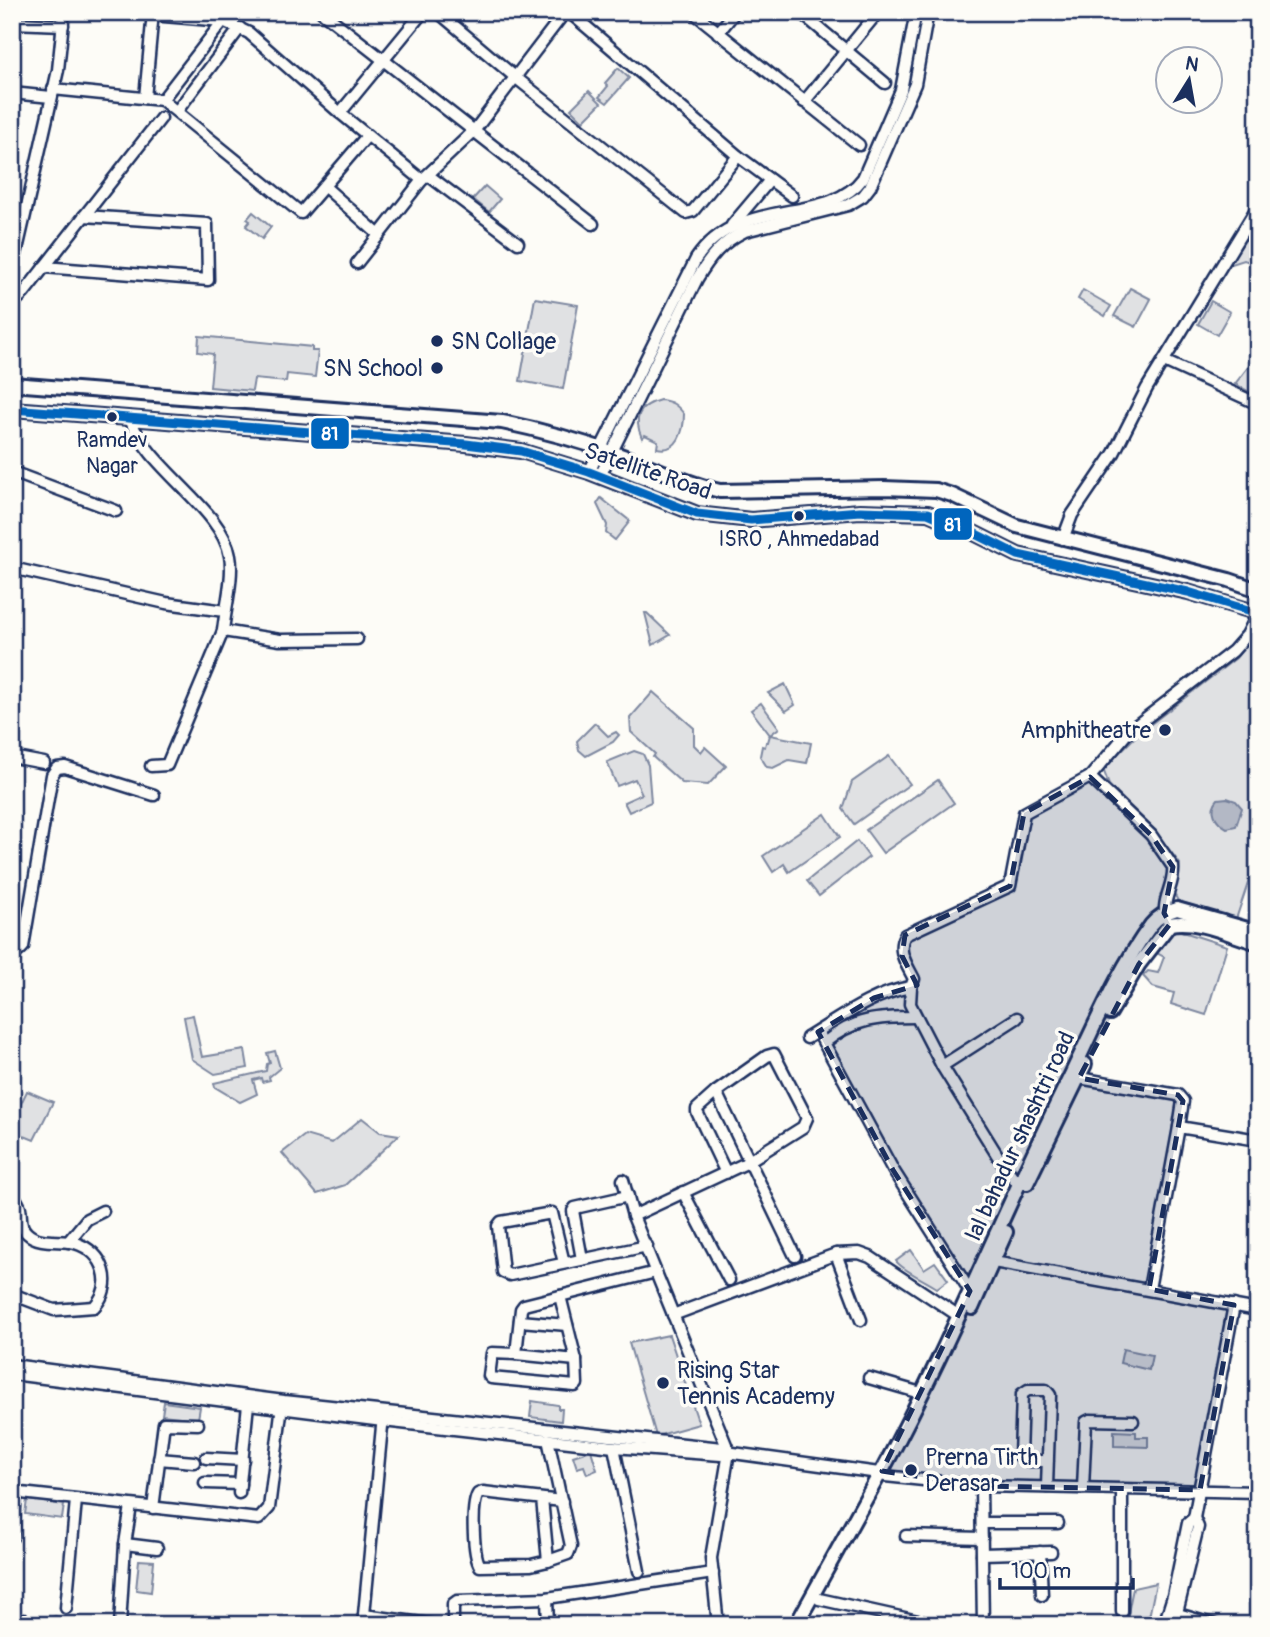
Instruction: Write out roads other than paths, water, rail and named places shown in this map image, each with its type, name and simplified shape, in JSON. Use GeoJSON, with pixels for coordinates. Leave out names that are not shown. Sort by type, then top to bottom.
{"type":"FeatureCollection","features":[{"type":"Feature","properties":{"kind":"main road","name":"Satellite Road"},"geometry":{"type":"LineString","coordinates":[[12,384],[502,422],[535,429],[605,451],[720,491],[884,488],[936,490],[953,495],[1017,526],[1229,580],[1258,590]]}},
{"type":"Feature","properties":{"kind":"main road","name":"Satellite Road"},"geometry":{"type":"LineString","coordinates":[[12,410],[466,444],[522,451],[595,474],[697,514],[751,520],[860,511],[928,513],[1018,555],[1188,592],[1258,613]]}},
{"type":"Feature","properties":{"kind":"main road"},"geometry":{"type":"LineString","coordinates":[[804,1625],[882,1474],[910,1431],[989,1261],[1110,1013],[1167,918],[1177,909],[1258,932]]}},
{"type":"Feature","properties":{"kind":"main road"},"geometry":{"type":"LineString","coordinates":[[1167,918],[1258,943]]}},
{"type":"Feature","properties":{"kind":"main road","name":"lal bahadur shashtri road"},"geometry":{"type":"LineString","coordinates":[[796,1625],[882,1474],[970,1292],[989,1261],[1018,1184],[1118,980],[1150,926],[1167,918]]}},
{"type":"Feature","properties":{"kind":"street"},"geometry":{"type":"LineString","coordinates":[[12,272],[58,70],[64,12]]}},
{"type":"Feature","properties":{"kind":"street"},"geometry":{"type":"LineString","coordinates":[[162,100],[230,12]]}},
{"type":"Feature","properties":{"kind":"street"},"geometry":{"type":"LineString","coordinates":[[321,12],[593,224]]}},
{"type":"Feature","properties":{"kind":"street"},"geometry":{"type":"LineString","coordinates":[[340,113],[423,12]]}},
{"type":"Feature","properties":{"kind":"street"},"geometry":{"type":"LineString","coordinates":[[438,12],[686,213],[693,211],[738,156]]}},
{"type":"Feature","properties":{"kind":"street"},"geometry":{"type":"LineString","coordinates":[[357,263],[425,177],[474,131],[567,12],[738,156],[792,196]]}},
{"type":"Feature","properties":{"kind":"street"},"geometry":{"type":"LineString","coordinates":[[693,12],[859,145]]}},
{"type":"Feature","properties":{"kind":"street"},"geometry":{"type":"LineString","coordinates":[[718,33],[735,12]]}},
{"type":"Feature","properties":{"kind":"street"},"geometry":{"type":"LineString","coordinates":[[800,12],[885,83]]}},
{"type":"Feature","properties":{"kind":"street"},"geometry":{"type":"LineString","coordinates":[[804,102],[878,12]]}},
{"type":"Feature","properties":{"kind":"street"},"geometry":{"type":"LineString","coordinates":[[840,203],[863,178],[891,117],[901,90],[916,12]]}},
{"type":"Feature","properties":{"kind":"street"},"geometry":{"type":"LineString","coordinates":[[595,474],[696,259],[707,243],[756,216],[858,200],[870,187],[903,115],[917,76],[928,12]]}},
{"type":"Feature","properties":{"kind":"street"},"geometry":{"type":"LineString","coordinates":[[145,98],[153,14],[223,21],[249,33],[367,136],[518,243]]}},
{"type":"Feature","properties":{"kind":"street"},"geometry":{"type":"LineString","coordinates":[[12,23],[63,25]]}},
{"type":"Feature","properties":{"kind":"street"},"geometry":{"type":"LineString","coordinates":[[177,111],[240,28]]}},
{"type":"Feature","properties":{"kind":"street"},"geometry":{"type":"LineString","coordinates":[[12,93],[162,100],[301,213],[367,136]]}},
{"type":"Feature","properties":{"kind":"street"},"geometry":{"type":"LineString","coordinates":[[12,304],[161,118]]}},
{"type":"Feature","properties":{"kind":"street"},"geometry":{"type":"LineString","coordinates":[[731,232],[770,180]]}},
{"type":"Feature","properties":{"kind":"street"},"geometry":{"type":"LineString","coordinates":[[324,187],[378,234]]}},
{"type":"Feature","properties":{"kind":"street"},"geometry":{"type":"LineString","coordinates":[[1063,539],[1072,515],[1114,453],[1147,388],[1258,206]]}},
{"type":"Feature","properties":{"kind":"street"},"geometry":{"type":"LineString","coordinates":[[44,267],[208,280],[207,224],[84,216]]}},
{"type":"Feature","properties":{"kind":"street"},"geometry":{"type":"LineString","coordinates":[[1164,360],[1258,404]]}},
{"type":"Feature","properties":{"kind":"street"},"geometry":{"type":"LineString","coordinates":[[130,419],[135,434],[146,450],[212,519],[226,542],[231,558],[223,631],[167,765],[151,766]]}},
{"type":"Feature","properties":{"kind":"street"},"geometry":{"type":"LineString","coordinates":[[12,472],[116,511]]}},
{"type":"Feature","properties":{"kind":"street"},"geometry":{"type":"LineString","coordinates":[[12,568],[166,603],[225,611]]}},
{"type":"Feature","properties":{"kind":"street"},"geometry":{"type":"LineString","coordinates":[[1018,1184],[942,1066],[916,1017],[910,1004],[914,979],[902,956],[901,941],[905,934],[1010,886],[1024,813],[1090,777],[1129,731],[1233,651],[1247,635],[1258,613]]}},
{"type":"Feature","properties":{"kind":"street"},"geometry":{"type":"LineString","coordinates":[[223,631],[281,640],[357,639]]}},
{"type":"Feature","properties":{"kind":"street"},"geometry":{"type":"LineString","coordinates":[[12,757],[44,763]]}},
{"type":"Feature","properties":{"kind":"street"},"geometry":{"type":"LineString","coordinates":[[12,949],[19,950],[23,947],[52,775],[57,768],[65,767],[154,795]]}},
{"type":"Feature","properties":{"kind":"street"},"geometry":{"type":"LineString","coordinates":[[1090,777],[1151,835],[1173,867],[1167,918]]}},
{"type":"Feature","properties":{"kind":"street"},"geometry":{"type":"LineString","coordinates":[[807,1038],[874,998],[891,990],[911,986]]}},
{"type":"Feature","properties":{"kind":"street"},"geometry":{"type":"LineString","coordinates":[[824,1043],[846,1027],[860,1021],[916,1017]]}},
{"type":"Feature","properties":{"kind":"street"},"geometry":{"type":"LineString","coordinates":[[942,1066],[1017,1018]]}},
{"type":"Feature","properties":{"kind":"street"},"geometry":{"type":"LineString","coordinates":[[818,1032],[893,1170],[970,1292]]}},
{"type":"Feature","properties":{"kind":"street"},"geometry":{"type":"LineString","coordinates":[[633,1216],[726,1173],[806,1123],[807,1118],[776,1056],[772,1054],[716,1092],[697,1109],[696,1112],[726,1173]]}},
{"type":"Feature","properties":{"kind":"street"},"geometry":{"type":"LineString","coordinates":[[1079,1078],[1178,1095],[1183,1101],[1149,1289]]}},
{"type":"Feature","properties":{"kind":"street"},"geometry":{"type":"LineString","coordinates":[[716,1092],[795,1256]]}},
{"type":"Feature","properties":{"kind":"street"},"geometry":{"type":"LineString","coordinates":[[1179,1127],[1258,1140]]}},
{"type":"Feature","properties":{"kind":"street"},"geometry":{"type":"LineString","coordinates":[[623,1180],[633,1216],[727,1452],[711,1558],[718,1625]]}},
{"type":"Feature","properties":{"kind":"street"},"geometry":{"type":"LineString","coordinates":[[683,1192],[729,1280]]}},
{"type":"Feature","properties":{"kind":"street"},"geometry":{"type":"LineString","coordinates":[[12,1194],[20,1205],[16,1223],[25,1232],[32,1237],[68,1242],[90,1250],[105,1269],[107,1279],[105,1292],[94,1307],[54,1310],[12,1294]]}},
{"type":"Feature","properties":{"kind":"street"},"geometry":{"type":"LineString","coordinates":[[582,1259],[573,1211],[575,1208],[628,1196]]}},
{"type":"Feature","properties":{"kind":"street"},"geometry":{"type":"LineString","coordinates":[[68,1242],[88,1219],[103,1211]]}},
{"type":"Feature","properties":{"kind":"street"},"geometry":{"type":"LineString","coordinates":[[564,1263],[552,1213],[501,1222],[498,1226],[503,1272],[510,1275],[647,1246]]}},
{"type":"Feature","properties":{"kind":"street"},"geometry":{"type":"LineString","coordinates":[[673,1315],[836,1254],[848,1252],[870,1257],[959,1316]]}},
{"type":"Feature","properties":{"kind":"street"},"geometry":{"type":"LineString","coordinates":[[836,1254],[861,1320]]}},
{"type":"Feature","properties":{"kind":"street"},"geometry":{"type":"LineString","coordinates":[[989,1261],[1258,1310]]}},
{"type":"Feature","properties":{"kind":"street"},"geometry":{"type":"LineString","coordinates":[[516,1354],[521,1309],[524,1305],[656,1272]]}},
{"type":"Feature","properties":{"kind":"street"},"geometry":{"type":"LineString","coordinates":[[560,1296],[576,1360],[577,1384],[575,1386],[489,1376],[492,1353],[576,1360]]}},
{"type":"Feature","properties":{"kind":"street"},"geometry":{"type":"LineString","coordinates":[[1174,1625],[1198,1527],[1194,1518],[1234,1305]]}},
{"type":"Feature","properties":{"kind":"street"},"geometry":{"type":"LineString","coordinates":[[520,1321],[567,1325]]}},
{"type":"Feature","properties":{"kind":"street"},"geometry":{"type":"LineString","coordinates":[[12,1365],[548,1439],[721,1455],[727,1452]]}},
{"type":"Feature","properties":{"kind":"street"},"geometry":{"type":"LineString","coordinates":[[12,1374],[248,1404],[282,1404]]}},
{"type":"Feature","properties":{"kind":"street"},"geometry":{"type":"LineString","coordinates":[[869,1378],[921,1393]]}},
{"type":"Feature","properties":{"kind":"street"},"geometry":{"type":"LineString","coordinates":[[1047,1487],[1048,1461],[1050,1395],[1046,1390],[1028,1390],[1022,1394],[1020,1456],[1025,1461],[1048,1461]]}},
{"type":"Feature","properties":{"kind":"street"},"geometry":{"type":"LineString","coordinates":[[205,1483],[239,1489],[248,1404]]}},
{"type":"Feature","properties":{"kind":"street"},"geometry":{"type":"LineString","coordinates":[[12,1537],[14,1492],[259,1519],[269,1508],[282,1404]]}},
{"type":"Feature","properties":{"kind":"street"},"geometry":{"type":"LineString","coordinates":[[383,1416],[722,1448],[727,1452],[981,1486],[1258,1492]]}},
{"type":"Feature","properties":{"kind":"street"},"geometry":{"type":"LineString","coordinates":[[383,1416],[363,1620],[436,1625]]}},
{"type":"Feature","properties":{"kind":"street"},"geometry":{"type":"LineString","coordinates":[[1083,1488],[1086,1422],[1133,1421]]}},
{"type":"Feature","properties":{"kind":"street"},"geometry":{"type":"LineString","coordinates":[[153,1508],[164,1423],[198,1424]]}},
{"type":"Feature","properties":{"kind":"street"},"geometry":{"type":"LineString","coordinates":[[548,1439],[562,1501],[570,1549],[568,1553],[531,1565],[480,1566],[476,1556],[474,1508],[478,1494],[483,1492],[562,1501]]}},
{"type":"Feature","properties":{"kind":"street"},"geometry":{"type":"LineString","coordinates":[[614,1447],[639,1571]]}},
{"type":"Feature","properties":{"kind":"street"},"geometry":{"type":"LineString","coordinates":[[206,1458],[243,1460]]}},
{"type":"Feature","properties":{"kind":"street"},"geometry":{"type":"LineString","coordinates":[[159,1459],[194,1462]]}},
{"type":"Feature","properties":{"kind":"street"},"geometry":{"type":"LineString","coordinates":[[981,1486],[983,1625]]}},
{"type":"Feature","properties":{"kind":"street"},"geometry":{"type":"LineString","coordinates":[[1122,1489],[1122,1612]]}},
{"type":"Feature","properties":{"kind":"street"},"geometry":{"type":"LineString","coordinates":[[542,1499],[548,1561]]}},
{"type":"Feature","properties":{"kind":"street"},"geometry":{"type":"LineString","coordinates":[[66,1608],[76,1500]]}},
{"type":"Feature","properties":{"kind":"street"},"geometry":{"type":"LineString","coordinates":[[120,1625],[125,1544],[131,1506]]}},
{"type":"Feature","properties":{"kind":"street"},"geometry":{"type":"LineString","coordinates":[[1164,1625],[1173,1596],[1188,1523],[1194,1518]]}},
{"type":"Feature","properties":{"kind":"street"},"geometry":{"type":"LineString","coordinates":[[982,1523],[1058,1523]]}},
{"type":"Feature","properties":{"kind":"street"},"geometry":{"type":"LineString","coordinates":[[906,1536],[982,1538]]}},
{"type":"Feature","properties":{"kind":"street"},"geometry":{"type":"LineString","coordinates":[[125,1544],[157,1548]]}},
{"type":"Feature","properties":{"kind":"street"},"geometry":{"type":"LineString","coordinates":[[982,1553],[1046,1552],[1042,1595]]}},
{"type":"Feature","properties":{"kind":"street"},"geometry":{"type":"LineString","coordinates":[[453,1625],[453,1604],[457,1601],[547,1598],[713,1573]]}},
{"type":"Feature","properties":{"kind":"street"},"geometry":{"type":"LineString","coordinates":[[547,1598],[548,1625]]}},
{"type":"Feature","properties":{"kind":"street"},"geometry":{"type":"LineString","coordinates":[[818,1599],[936,1625]]}},
{"type":"Feature","properties":{"kind":"street"},"geometry":{"type":"LineString","coordinates":[[1178,1614],[1215,1625]]}},
{"type":"Feature","properties":{"kind":"place","name":"SN Collage"},"geometry":{"type":"Point","coordinates":[437,341]}},
{"type":"Feature","properties":{"kind":"place","name":"SN School"},"geometry":{"type":"Point","coordinates":[437,368]}},
{"type":"Feature","properties":{"kind":"place","name":"Ramdev Nagar"},"geometry":{"type":"Point","coordinates":[112,417]}},
{"type":"Feature","properties":{"kind":"place","name":"ISRO , Ahmedabad"},"geometry":{"type":"Point","coordinates":[799,516]}},
{"type":"Feature","properties":{"kind":"place","name":"Amphitheatre"},"geometry":{"type":"Point","coordinates":[1165,730]}},
{"type":"Feature","properties":{"kind":"place","name":"Rising Star Tennis Academy"},"geometry":{"type":"Point","coordinates":[663,1383]}},
{"type":"Feature","properties":{"kind":"place","name":"Prerna Tirth Derasar"},"geometry":{"type":"Point","coordinates":[911,1470]}}]}
